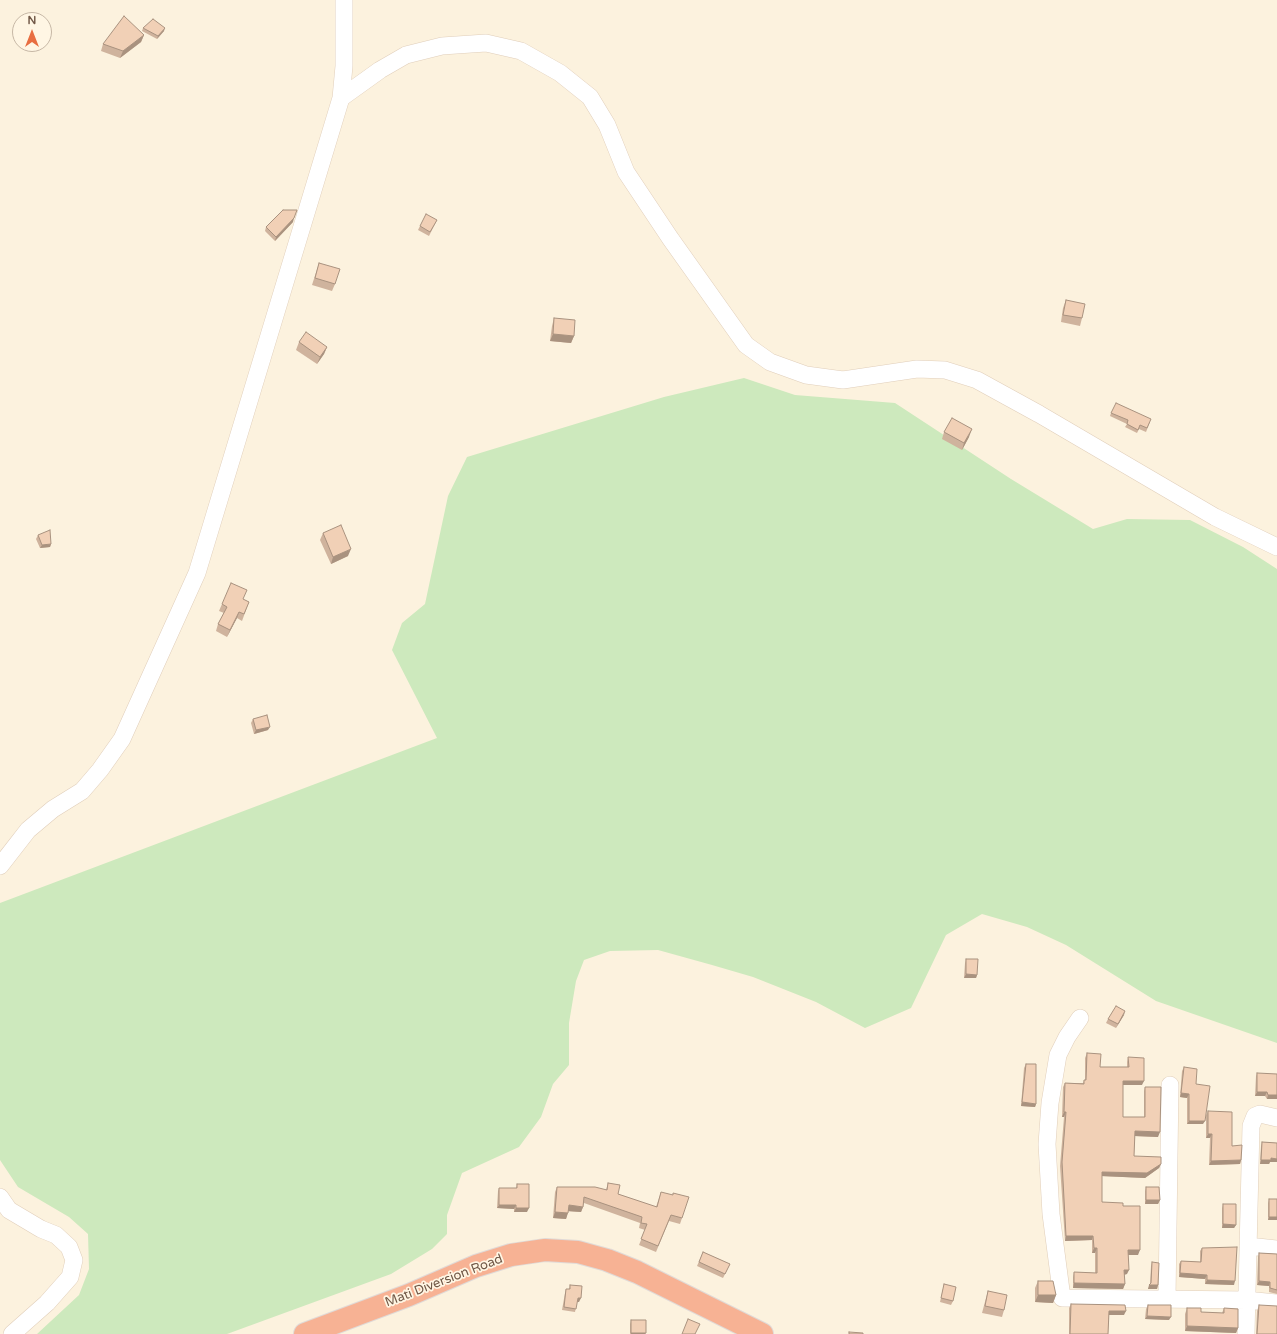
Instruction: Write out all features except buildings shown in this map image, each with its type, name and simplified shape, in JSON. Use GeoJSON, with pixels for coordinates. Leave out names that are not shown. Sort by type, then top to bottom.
{"type":"FeatureCollection","features":[{"type":"Feature","properties":{"kind":"highway","name":"Mati Diversion Road"},"geometry":{"type":"LineString","coordinates":[[305,1334],[409,1295],[476,1266],[511,1255],[545,1250],[578,1252],[625,1267],[689,1296],[762,1334]]}},
{"type":"Feature","properties":{"kind":"street"},"geometry":{"type":"LineString","coordinates":[[0,866],[28,830],[53,809],[82,790],[100,770],[122,739],[197,573],[341,98],[344,66],[344,0]]}},
{"type":"Feature","properties":{"kind":"street"},"geometry":{"type":"LineString","coordinates":[[341,98],[380,70],[406,55],[442,46],[486,43],[521,51],[560,73],[590,97],[607,125],[626,172],[670,238],[746,345],[770,362],[806,375],[843,380],[917,369],[945,370],[977,380],[1039,414],[1215,517],[1277,547]]}},
{"type":"Feature","properties":{"kind":"street"},"geometry":{"type":"LineString","coordinates":[[1080,1018],[1066,1037],[1058,1055],[1050,1103],[1047,1144],[1051,1214],[1062,1298],[1246,1300],[1277,1303]]}},
{"type":"Feature","properties":{"kind":"street"},"geometry":{"type":"LineString","coordinates":[[1167,1299],[1170,1085]]}},
{"type":"Feature","properties":{"kind":"street"},"geometry":{"type":"LineString","coordinates":[[1246,1334],[1251,1126],[1255,1116],[1260,1114],[1277,1118]]}},
{"type":"Feature","properties":{"kind":"street"},"geometry":{"type":"LineString","coordinates":[[0,1197],[9,1210],[41,1229],[56,1235],[69,1247],[74,1260],[70,1277],[47,1303],[12,1334]]}},
{"type":"Feature","properties":{"kind":"street"},"geometry":{"type":"LineString","coordinates":[[1248,1246],[1277,1249]]}},
{"type":"Feature","properties":{"kind":"green space"},"geometry":{"type":"Polygon","coordinates":[[[744,378],[795,395],[895,403],[1011,479],[1093,529],[1127,519],[1190,520],[1243,547],[1277,569],[1277,1043],[1156,1001],[1066,945],[1027,927],[982,914],[946,935],[911,1008],[865,1028],[816,1002],[753,977],[658,950],[610,951],[584,960],[576,981],[569,1023],[569,1065],[553,1084],[541,1117],[519,1147],[462,1173],[447,1215],[447,1234],[432,1249],[391,1274],[227,1334],[37,1334],[79,1295],[89,1269],[88,1234],[69,1217],[18,1187],[0,1160],[0,903],[437,738],[392,650],[402,623],[425,604],[448,496],[467,457],[664,397],[744,378]]]}}]}
